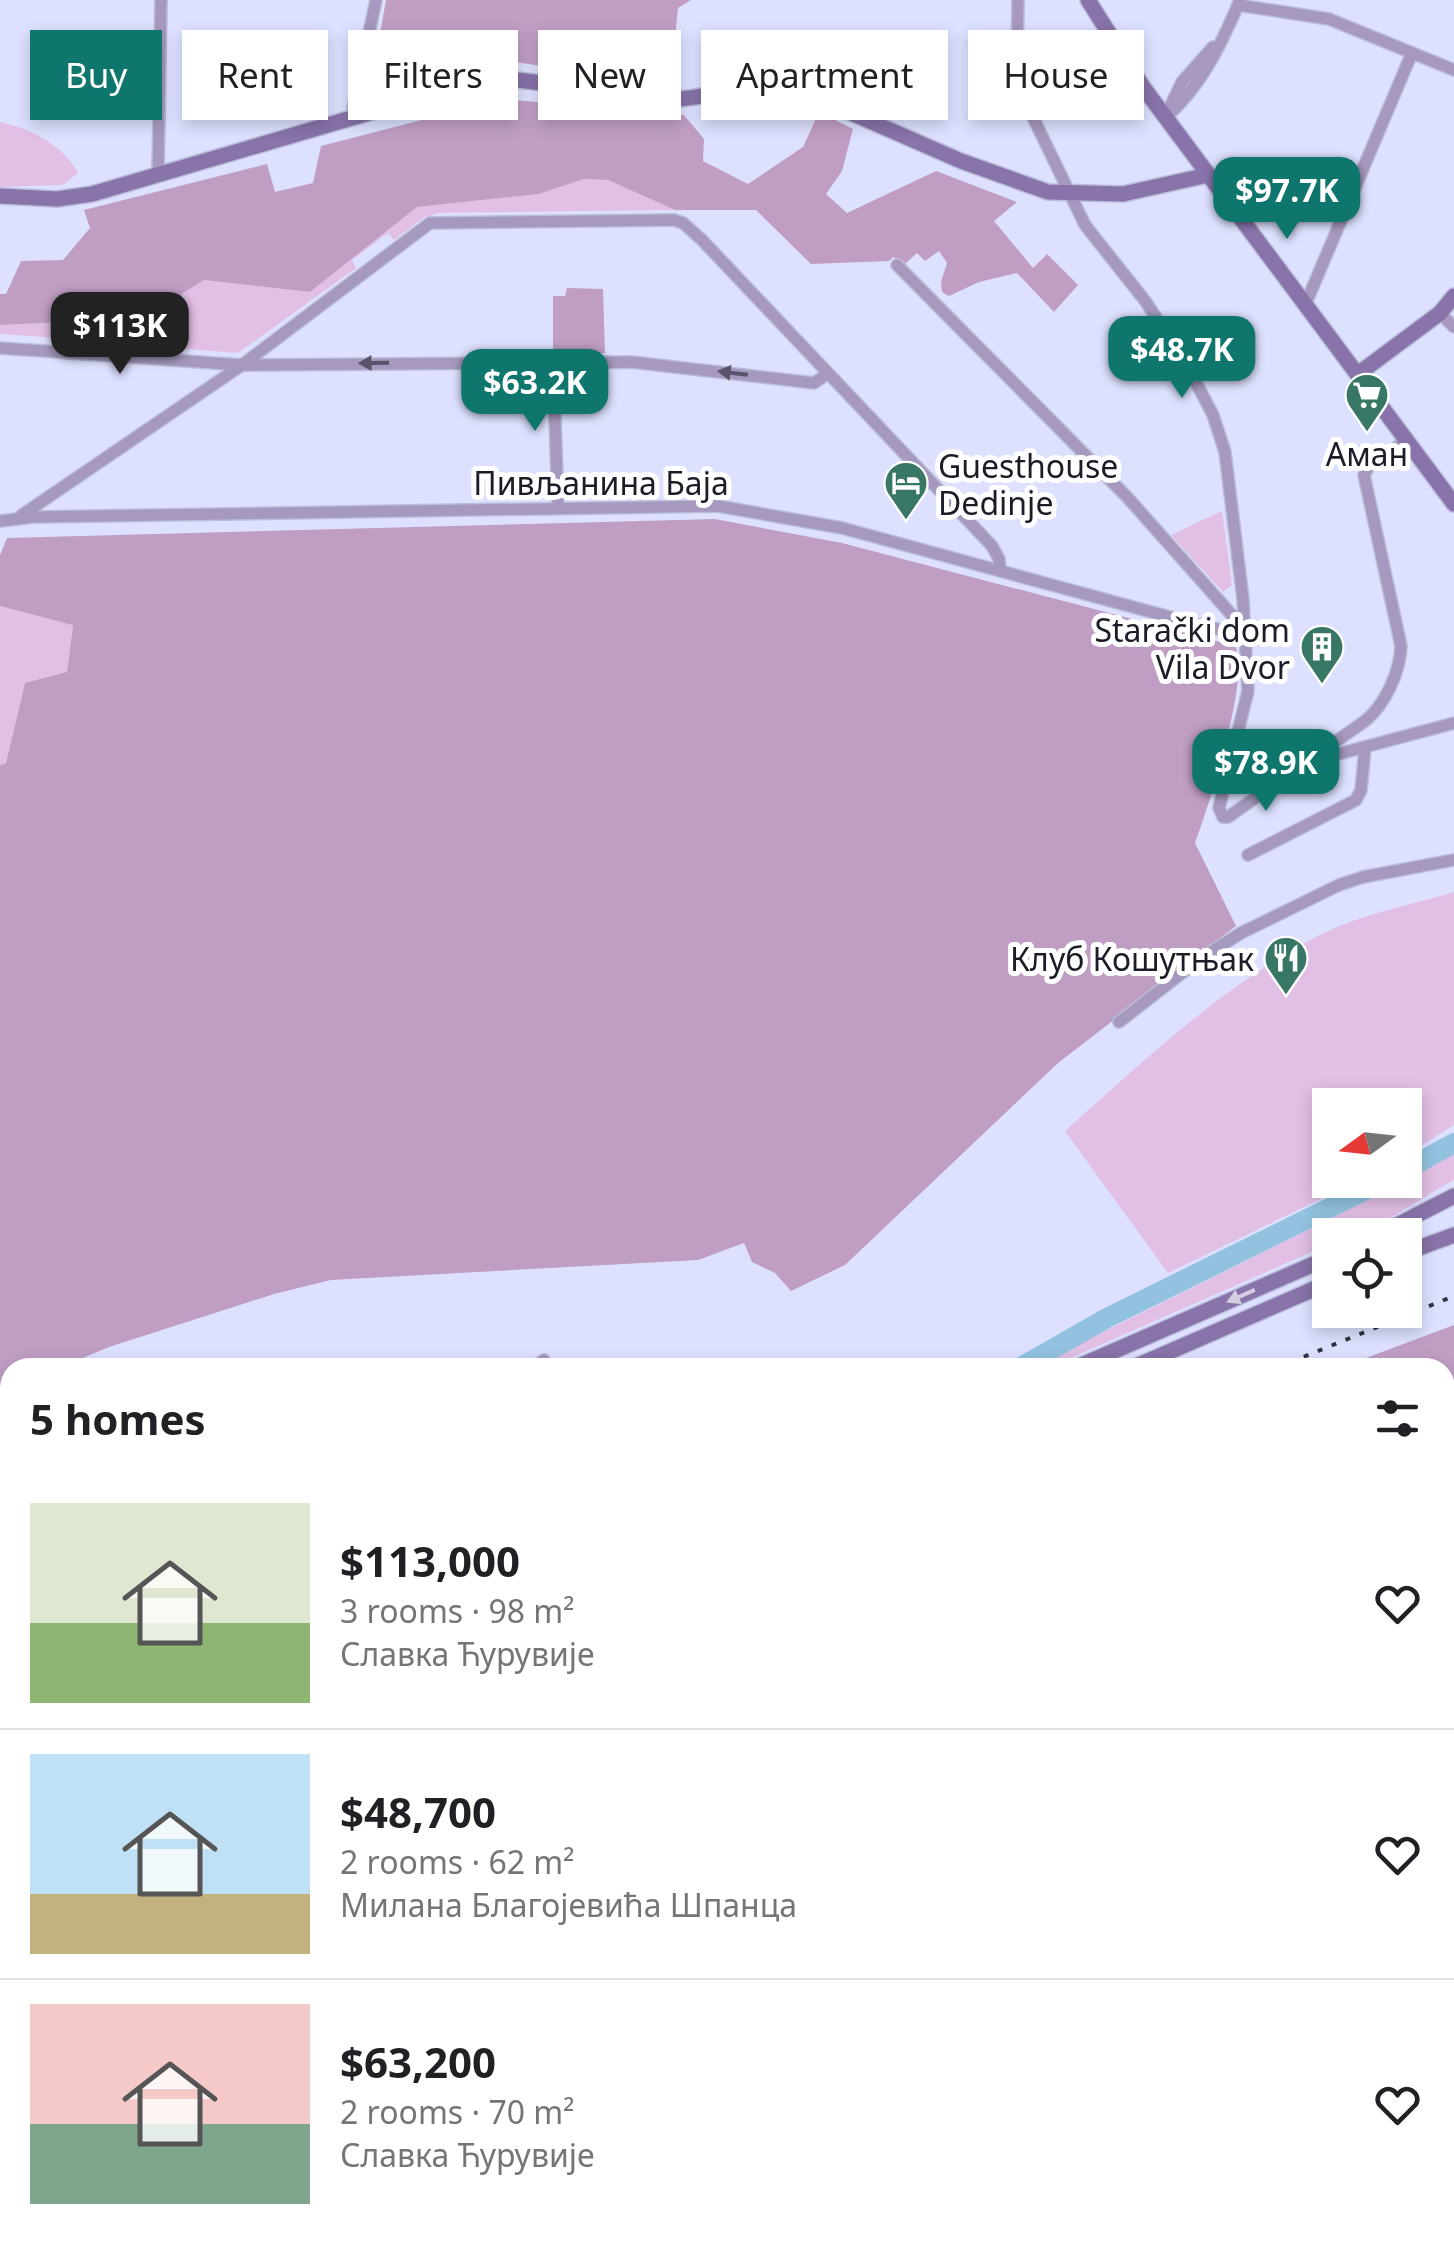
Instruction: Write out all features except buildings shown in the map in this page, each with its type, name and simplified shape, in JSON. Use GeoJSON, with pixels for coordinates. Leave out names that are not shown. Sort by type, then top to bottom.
{"type":"FeatureCollection","features":[{"type":"Feature","properties":{"kind":"street"},"geometry":{"type":"LineString","coordinates":[[158,175],[161,0]]}},
{"type":"Feature","properties":{"kind":"street"},"geometry":{"type":"LineString","coordinates":[[369,30],[376,0]]}},
{"type":"Feature","properties":{"kind":"street"},"geometry":{"type":"LineString","coordinates":[[1018,0],[1020,82],[1069,194],[1100,248],[1169,336],[1213,415],[1228,470],[1246,631],[1247,700],[1219,808],[1223,816],[1228,817],[1372,716],[1398,667],[1400,633],[1363,478],[1370,466],[1407,440]]}},
{"type":"Feature","properties":{"kind":"street"},"geometry":{"type":"LineString","coordinates":[[1088,0],[1147,92],[1454,504]]}},
{"type":"Feature","properties":{"kind":"street"},"geometry":{"type":"LineString","coordinates":[[1166,118],[1208,67],[1239,2],[1330,18],[1454,70]]}},
{"type":"Feature","properties":{"kind":"street"},"geometry":{"type":"LineString","coordinates":[[1166,118],[1182,82],[1218,44]]}},
{"type":"Feature","properties":{"kind":"street"},"geometry":{"type":"LineString","coordinates":[[1306,303],[1412,52]]}},
{"type":"Feature","properties":{"kind":"street"},"geometry":{"type":"LineString","coordinates":[[518,80],[674,99],[693,99],[769,82],[804,91],[928,147],[1037,190],[1069,194],[1134,192],[1208,174]]}},
{"type":"Feature","properties":{"kind":"street"},"geometry":{"type":"LineString","coordinates":[[1147,92],[1158,94],[1182,82]]}},
{"type":"Feature","properties":{"kind":"street"},"geometry":{"type":"LineString","coordinates":[[0,196],[74,198],[348,120]]}},
{"type":"Feature","properties":{"kind":"street"},"geometry":{"type":"LineString","coordinates":[[18,518],[242,365],[430,223],[679,220],[992,546],[1000,571]]}},
{"type":"Feature","properties":{"kind":"street"},"geometry":{"type":"LineString","coordinates":[[897,265],[1128,498],[1246,631]]}},
{"type":"Feature","properties":{"kind":"street"},"geometry":{"type":"LineString","coordinates":[[1358,374],[1440,313],[1454,296]]}},
{"type":"Feature","properties":{"kind":"street"},"geometry":{"type":"LineString","coordinates":[[1440,313],[1454,328]]}},
{"type":"Feature","properties":{"kind":"street"},"geometry":{"type":"LineString","coordinates":[[0,348],[242,365],[553,360],[638,362],[814,382],[828,374]]}},
{"type":"Feature","properties":{"kind":"street"},"geometry":{"type":"LineString","coordinates":[[553,360],[558,506]]}},
{"type":"Feature","properties":{"kind":"street","name":"Пивљанина Баја"},"geometry":{"type":"LineString","coordinates":[[0,521],[558,506],[729,507],[842,528],[1203,626],[1227,632],[1246,631]]}},
{"type":"Feature","properties":{"kind":"street"},"geometry":{"type":"LineString","coordinates":[[1302,763],[1454,723]]}},
{"type":"Feature","properties":{"kind":"street"},"geometry":{"type":"LineString","coordinates":[[1248,855],[1356,800],[1361,790],[1365,748]]}},
{"type":"Feature","properties":{"kind":"street"},"geometry":{"type":"LineString","coordinates":[[1119,1022],[1241,932],[1349,881],[1454,860]]}},
{"type":"Feature","properties":{"kind":"street"},"geometry":{"type":"LineString","coordinates":[[1411,1218],[1454,1196]]}},
{"type":"Feature","properties":{"kind":"street"},"geometry":{"type":"LineString","coordinates":[[1422,1247],[1454,1235]]}},
{"type":"Feature","properties":{"kind":"street"},"geometry":{"type":"LineString","coordinates":[[1097,1358],[1312,1264]]}},
{"type":"Feature","properties":{"kind":"street"},"geometry":{"type":"LineString","coordinates":[[1155,1358],[1312,1290]]}},
{"type":"Feature","properties":{"kind":"shaded area"},"geometry":{"type":"Polygon","coordinates":[[[386,0],[691,0],[678,8],[676,30],[538,30],[538,65],[518,62],[518,30],[381,30],[386,0]]]}},
{"type":"Feature","properties":{"kind":"shaded area"},"geometry":{"type":"Polygon","coordinates":[[[518,100],[538,102],[538,120],[681,120],[684,115],[704,139],[703,161],[748,184],[803,147],[815,120],[835,120],[853,129],[842,171],[826,194],[847,213],[936,171],[1017,202],[994,221],[1033,268],[1047,254],[1078,285],[1054,312],[1017,273],[979,282],[949,296],[942,292],[947,263],[939,251],[925,261],[917,253],[905,264],[893,257],[889,261],[811,264],[756,210],[675,210],[608,180],[584,179],[539,194],[417,207],[310,292],[204,280],[175,298],[107,320],[0,325],[0,294],[6,294],[21,261],[63,260],[90,228],[84,210],[267,164],[275,192],[313,183],[321,146],[422,120],[518,120],[518,100]]]}},
{"type":"Feature","properties":{"kind":"shaded area"},"geometry":{"type":"Polygon","coordinates":[[[0,122],[45,139],[78,173],[63,185],[0,187],[0,122]]]}},
{"type":"Feature","properties":{"kind":"shaded area"},"geometry":{"type":"Polygon","coordinates":[[[583,179],[608,180],[675,210],[439,213],[425,217],[394,240],[388,233],[352,260],[356,268],[238,353],[174,348],[175,329],[104,325],[123,333],[117,344],[112,336],[91,341],[90,329],[89,340],[0,334],[0,325],[107,320],[175,298],[204,280],[310,292],[417,207],[539,194],[583,179]]]}},
{"type":"Feature","properties":{"kind":"shaded area"},"geometry":{"type":"Polygon","coordinates":[[[567,288],[603,289],[605,353],[553,354],[553,296],[565,296],[567,288]]]}},
{"type":"Feature","properties":{"kind":"shaded area"},"geometry":{"type":"Polygon","coordinates":[[[1222,511],[1232,585],[1223,592],[1171,535],[1222,511]]]}},
{"type":"Feature","properties":{"kind":"shaded area"},"geometry":{"type":"Polygon","coordinates":[[[715,519],[842,543],[1235,646],[1238,662],[1233,712],[1195,843],[1236,926],[1058,1063],[845,1265],[791,1291],[775,1273],[752,1262],[744,1243],[698,1260],[331,1280],[274,1294],[83,1358],[0,1358],[0,765],[6,763],[25,683],[67,672],[73,625],[0,606],[0,555],[7,538],[715,519]]]}},
{"type":"Feature","properties":{"kind":"shaded area"},"geometry":{"type":"Polygon","coordinates":[[[0,606],[73,624],[67,673],[25,683],[6,763],[0,765],[0,606]]]}},
{"type":"Feature","properties":{"kind":"shaded area"},"geometry":{"type":"Polygon","coordinates":[[[1454,892],[1454,1125],[1422,1145],[1422,1088],[1312,1088],[1312,1198],[1323,1198],[1168,1273],[1065,1131],[1187,1024],[1252,975],[1322,934],[1387,910],[1454,892]]]}},
{"type":"Feature","properties":{"kind":"shaded area"},"geometry":{"type":"Polygon","coordinates":[[[1454,1151],[1454,1180],[1394,1215],[1332,1218],[1372,1198],[1422,1198],[1422,1169],[1454,1151]]]}},
{"type":"Feature","properties":{"kind":"shaded area"},"geometry":{"type":"Polygon","coordinates":[[[1312,1228],[1312,1252],[1070,1358],[1051,1358],[1312,1228]]]}},
{"type":"Feature","properties":{"kind":"shaded area"},"geometry":{"type":"Polygon","coordinates":[[[1454,1325],[1454,1358],[1366,1358],[1454,1325]]]}},
{"type":"Feature","properties":{"kind":"waterway"},"geometry":{"type":"LineString","coordinates":[[1422,1161],[1454,1143]]}},
{"type":"Feature","properties":{"kind":"waterway"},"geometry":{"type":"LineString","coordinates":[[1037,1358],[1107,1318],[1350,1198]]}},
{"type":"Feature","properties":{"kind":"railway"},"geometry":{"type":"LineString","coordinates":[[1301,1358],[1454,1296]]}},
{"type":"Feature","properties":{"kind":"place","name":"Аман"},"geometry":{"type":"Point","coordinates":[1367,433]}},
{"type":"Feature","properties":{"kind":"place","name":"Guesthouse Dedinje"},"geometry":{"type":"Point","coordinates":[906,521]}},
{"type":"Feature","properties":{"kind":"place","name":"Starački dom Vila Dvor"},"geometry":{"type":"Point","coordinates":[1322,685]}},
{"type":"Feature","properties":{"kind":"place","name":"Клуб Кошутњак"},"geometry":{"type":"Point","coordinates":[1286,996]}}]}
